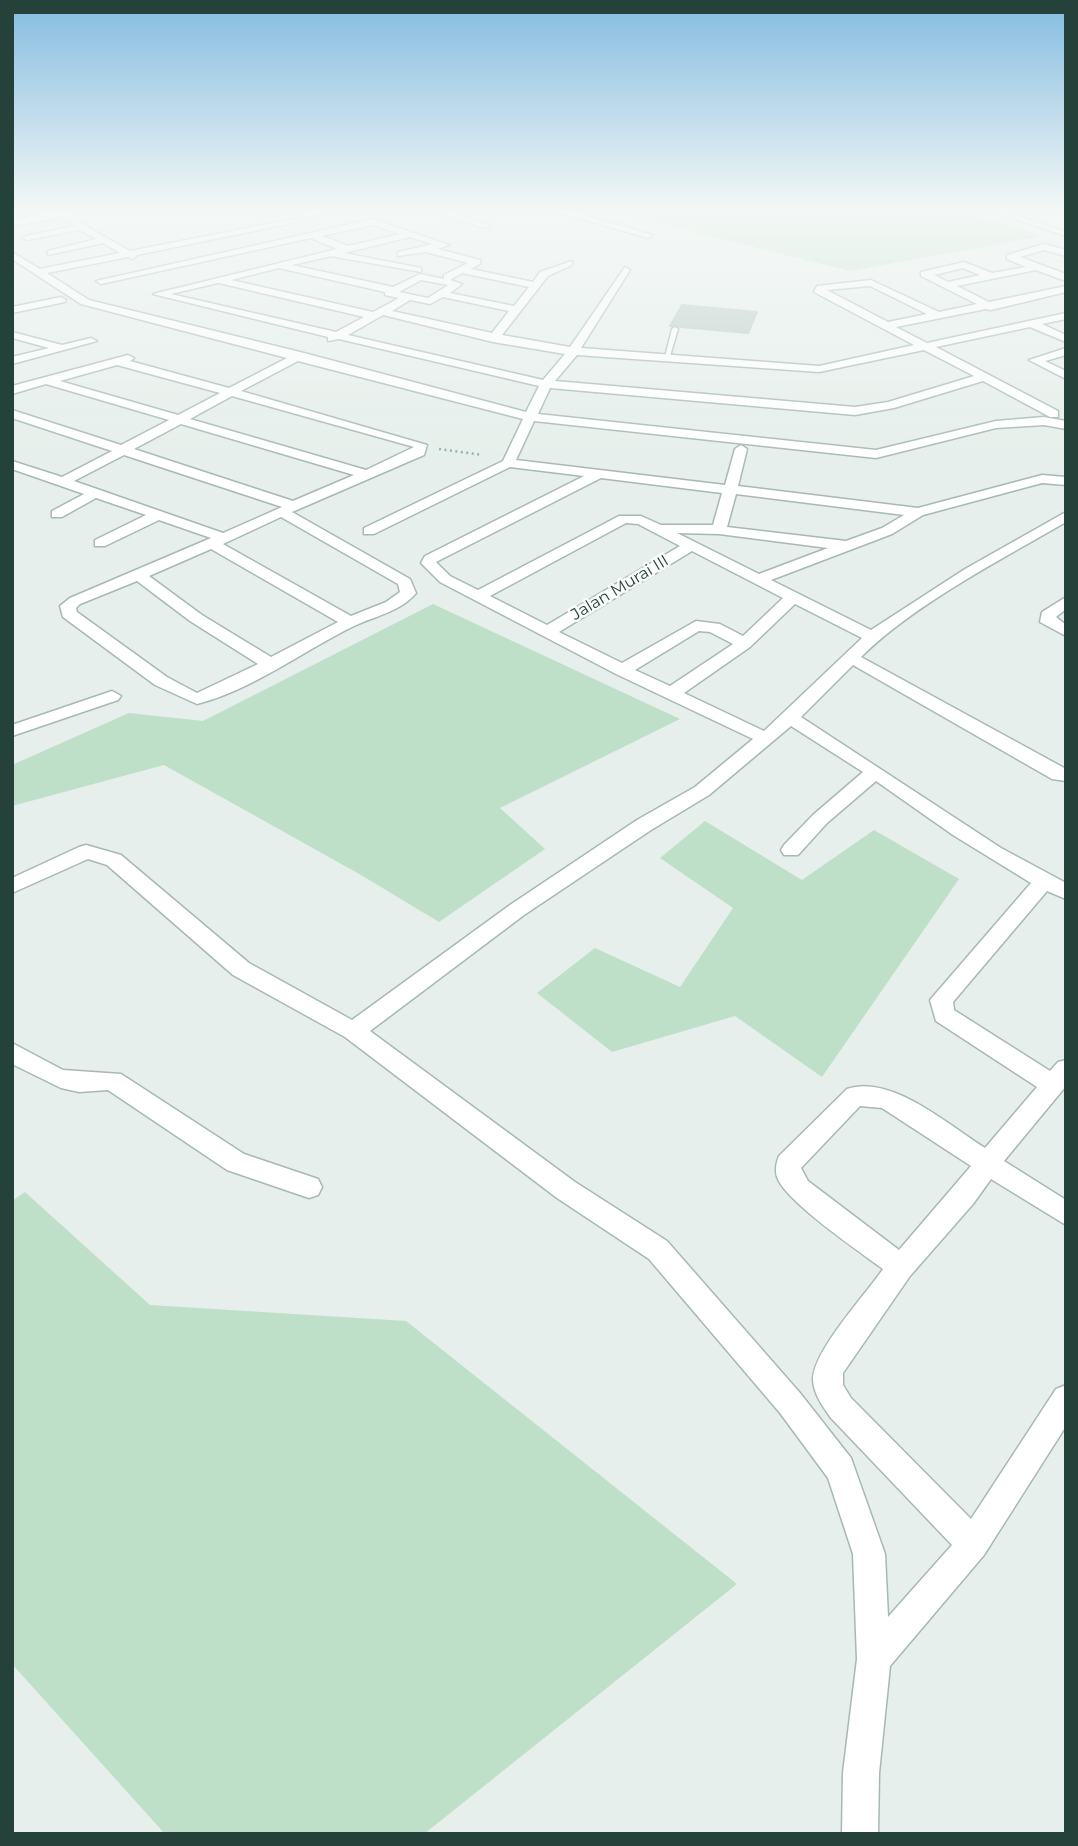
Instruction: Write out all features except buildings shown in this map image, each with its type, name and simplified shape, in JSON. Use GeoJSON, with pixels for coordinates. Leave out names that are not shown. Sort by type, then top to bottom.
{"type":"FeatureCollection","features":[{"type":"Feature","properties":{"kind":"street"},"geometry":{"type":"LineString","coordinates":[[55,296],[66,303],[527,422],[750,428],[890,405],[984,377]]}},
{"type":"Feature","properties":{"kind":"street"},"geometry":{"type":"LineString","coordinates":[[76,296],[85,302],[289,361]]}},
{"type":"Feature","properties":{"kind":"street"},"geometry":{"type":"LineString","coordinates":[[167,296],[750,428],[784,449],[885,463],[919,460],[1022,431],[1052,430],[1066,434]]}},
{"type":"Feature","properties":{"kind":"street"},"geometry":{"type":"LineString","coordinates":[[294,296],[493,339],[573,352],[667,356],[819,369],[1066,316]]}},
{"type":"Feature","properties":{"kind":"street"},"geometry":{"type":"LineString","coordinates":[[400,296],[430,301],[438,296]]}},
{"type":"Feature","properties":{"kind":"street"},"geometry":{"type":"LineString","coordinates":[[452,296],[515,309]]}},
{"type":"Feature","properties":{"kind":"street"},"geometry":{"type":"LineString","coordinates":[[493,339],[525,296]]}},
{"type":"Feature","properties":{"kind":"street"},"geometry":{"type":"LineString","coordinates":[[510,459],[546,384],[573,352],[608,296]]}},
{"type":"Feature","properties":{"kind":"street"},"geometry":{"type":"LineString","coordinates":[[829,296],[1057,415],[1066,425]]}},
{"type":"Feature","properties":{"kind":"street"},"geometry":{"type":"LineString","coordinates":[[898,296],[937,315]]}},
{"type":"Feature","properties":{"kind":"street"},"geometry":{"type":"LineString","coordinates":[[970,296],[1066,339]]}},
{"type":"Feature","properties":{"kind":"street"},"geometry":{"type":"LineString","coordinates":[[885,326],[1028,296]]}},
{"type":"Feature","properties":{"kind":"street"},"geometry":{"type":"LineString","coordinates":[[63,482],[407,298]]}},
{"type":"Feature","properties":{"kind":"street"},"geometry":{"type":"LineString","coordinates":[[12,310],[85,302]]}},
{"type":"Feature","properties":{"kind":"street"},"geometry":{"type":"LineString","coordinates":[[12,335],[63,348]]}},
{"type":"Feature","properties":{"kind":"street"},"geometry":{"type":"LineString","coordinates":[[12,361],[91,341]]}},
{"type":"Feature","properties":{"kind":"street"},"geometry":{"type":"LineString","coordinates":[[1066,351],[1035,360],[1066,376]]}},
{"type":"Feature","properties":{"kind":"street"},"geometry":{"type":"LineString","coordinates":[[12,390],[123,359],[232,393],[421,445],[419,452],[288,509],[220,541],[75,600],[68,606],[69,614],[161,681],[191,698],[206,697],[350,622],[392,604],[408,593],[408,587],[288,509],[127,450],[12,414]]}},
{"type":"Feature","properties":{"kind":"street"},"geometry":{"type":"LineString","coordinates":[[45,380],[368,475]]}},
{"type":"Feature","properties":{"kind":"street"},"geometry":{"type":"LineString","coordinates":[[784,449],[876,454],[1026,419],[1057,415]]}},
{"type":"Feature","properties":{"kind":"street"},"geometry":{"type":"LineString","coordinates":[[719,530],[750,428]]}},
{"type":"Feature","properties":{"kind":"street"},"geometry":{"type":"LineString","coordinates":[[369,531],[510,459],[599,474],[918,512]]}},
{"type":"Feature","properties":{"kind":"street"},"geometry":{"type":"LineString","coordinates":[[12,464],[220,541],[350,622]]}},
{"type":"Feature","properties":{"kind":"street"},"geometry":{"type":"LineString","coordinates":[[599,474],[430,559],[428,563],[435,572],[622,670],[767,738]]}},
{"type":"Feature","properties":{"kind":"street"},"geometry":{"type":"LineString","coordinates":[[759,579],[887,530],[918,512],[1042,480],[1066,481]]}},
{"type":"Feature","properties":{"kind":"street"},"geometry":{"type":"LineString","coordinates":[[57,514],[94,494]]}},
{"type":"Feature","properties":{"kind":"street"},"geometry":{"type":"LineString","coordinates":[[100,543],[156,516]]}},
{"type":"Feature","properties":{"kind":"street"},"geometry":{"type":"LineString","coordinates":[[479,596],[624,520],[641,520],[872,637]]}},
{"type":"Feature","properties":{"kind":"street"},"geometry":{"type":"LineString","coordinates":[[353,1031],[517,910],[644,825],[702,791],[790,718],[872,637],[970,572],[1063,520]]}},
{"type":"Feature","properties":{"kind":"street"},"geometry":{"type":"LineString","coordinates":[[660,528],[719,530],[846,546]]}},
{"type":"Feature","properties":{"kind":"street","name":"Jalan Murai III"},"geometry":{"type":"LineString","coordinates":[[548,631],[692,545]]}},
{"type":"Feature","properties":{"kind":"street"},"geometry":{"type":"LineString","coordinates":[[138,575],[196,618],[270,664]]}},
{"type":"Feature","properties":{"kind":"street"},"geometry":{"type":"LineString","coordinates":[[672,693],[744,644],[792,598]]}},
{"type":"Feature","properties":{"kind":"street"},"geometry":{"type":"LineString","coordinates":[[1066,602],[1048,615],[1048,622],[1066,631]]}},
{"type":"Feature","properties":{"kind":"street"},"geometry":{"type":"LineString","coordinates":[[622,670],[695,626],[714,627],[744,644]]}},
{"type":"Feature","properties":{"kind":"street"},"geometry":{"type":"LineString","coordinates":[[850,657],[1063,779]]}},
{"type":"Feature","properties":{"kind":"street"},"geometry":{"type":"LineString","coordinates":[[12,731],[112,696]]}},
{"type":"Feature","properties":{"kind":"street"},"geometry":{"type":"LineString","coordinates":[[790,718],[843,748],[985,848],[1043,882],[1066,892]]}},
{"type":"Feature","properties":{"kind":"street"},"geometry":{"type":"LineString","coordinates":[[791,850],[820,819],[875,772]]}},
{"type":"Feature","properties":{"kind":"street"},"geometry":{"type":"LineString","coordinates":[[12,886],[86,852],[100,853],[114,860],[241,969],[353,1031],[566,1190],[658,1250],[790,1404],[840,1469],[869,1554],[874,1659],[861,1773],[860,1834]]}},
{"type":"Feature","properties":{"kind":"street"},"geometry":{"type":"LineString","coordinates":[[973,1544],[841,1408],[827,1388],[830,1366],[901,1267],[964,1196],[988,1162],[1059,1077],[944,1015],[941,1006],[941,1000],[1043,882]]}},
{"type":"Feature","properties":{"kind":"street"},"geometry":{"type":"LineString","coordinates":[[12,1052],[46,1073],[79,1082],[99,1078],[113,1081],[236,1163],[309,1187]]}},
{"type":"Feature","properties":{"kind":"street"},"geometry":{"type":"LineString","coordinates":[[901,1267],[799,1189],[789,1176],[788,1164],[855,1096],[887,1098],[1066,1213]]}},
{"type":"Feature","properties":{"kind":"street"},"geometry":{"type":"LineString","coordinates":[[874,1659],[973,1544],[1066,1399]]}},
{"type":"Feature","properties":{"kind":"lane"},"geometry":{"type":"LineString","coordinates":[[667,356],[675,329]]}},
{"type":"Feature","properties":{"kind":"path"},"geometry":{"type":"LineString","coordinates":[[421,445],[510,459]]}},
{"type":"Feature","properties":{"kind":"green space"},"geometry":{"type":"Polygon","coordinates":[[[433,604],[680,719],[500,808],[545,849],[439,922],[361,875],[164,765],[12,806],[12,765],[129,713],[203,721],[433,604]]]}},
{"type":"Feature","properties":{"kind":"green space"},"geometry":{"type":"Polygon","coordinates":[[[705,821],[802,880],[874,830],[959,879],[822,1077],[735,1016],[612,1052],[537,993],[595,948],[680,987],[733,908],[660,858],[705,821]]]}},
{"type":"Feature","properties":{"kind":"green space"},"geometry":{"type":"Polygon","coordinates":[[[25,1192],[150,1305],[406,1321],[737,1584],[424,1834],[165,1834],[12,1664],[12,1201],[25,1192]]]}}]}
